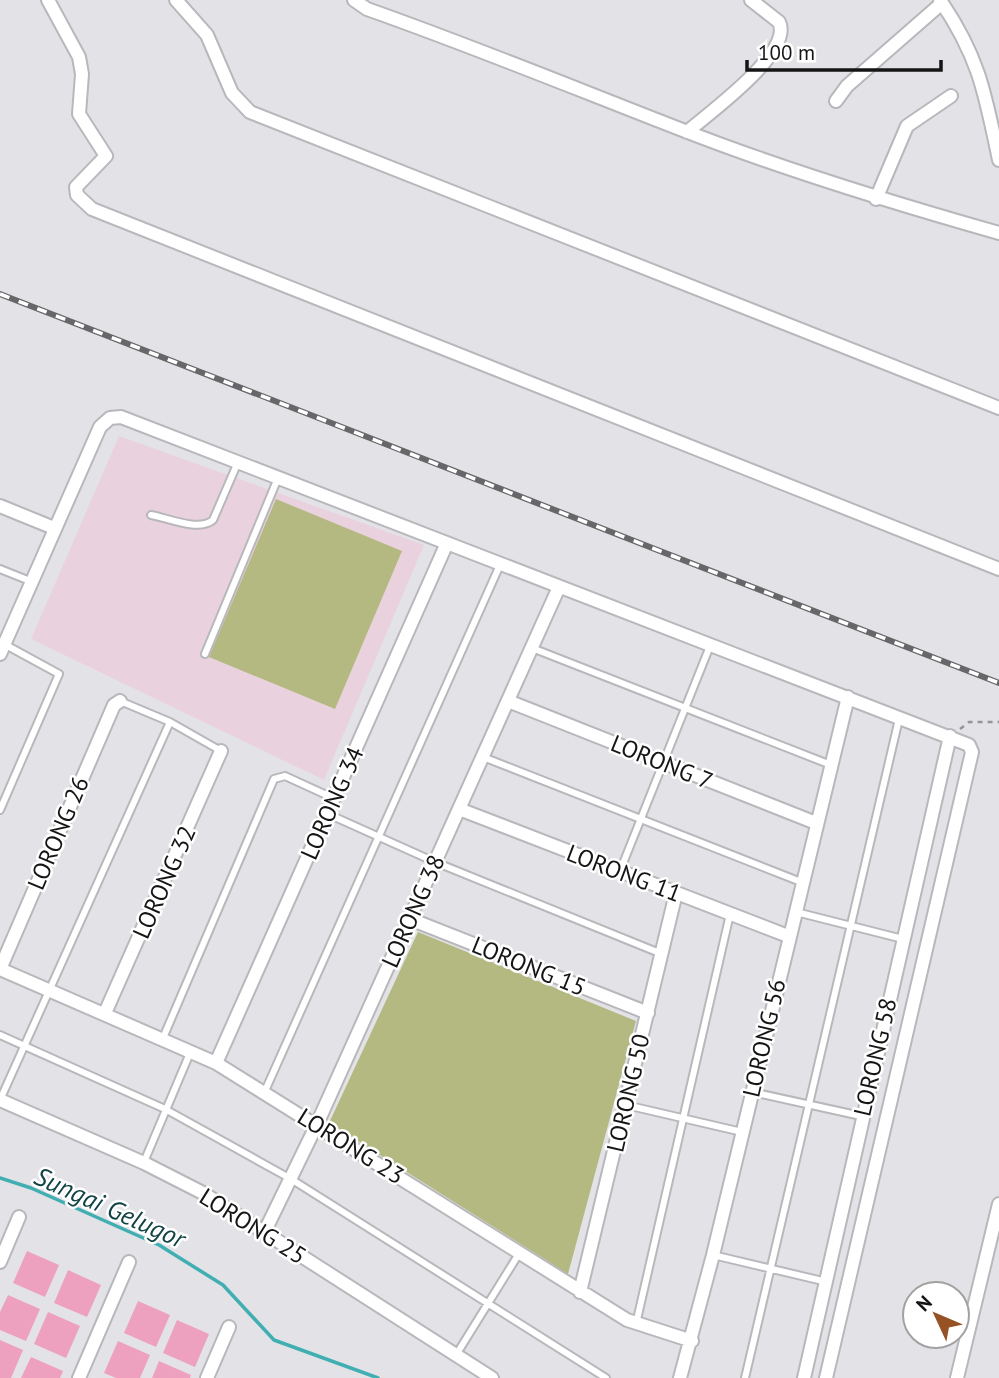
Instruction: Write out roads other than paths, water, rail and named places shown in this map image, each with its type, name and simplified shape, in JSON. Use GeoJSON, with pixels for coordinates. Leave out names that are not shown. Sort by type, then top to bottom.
{"type":"FeatureCollection","features":[{"type":"Feature","properties":{"kind":"street"},"geometry":{"type":"LineString","coordinates":[[48,0],[79,57],[82,74],[79,114],[106,156],[76,187],[77,195],[92,209],[999,569]]}},
{"type":"Feature","properties":{"kind":"street"},"geometry":{"type":"LineString","coordinates":[[176,0],[207,35],[232,93],[250,112],[999,408]]}},
{"type":"Feature","properties":{"kind":"street"},"geometry":{"type":"LineString","coordinates":[[354,0],[367,9],[533,69],[687,132],[876,199],[999,233]]}},
{"type":"Feature","properties":{"kind":"street"},"geometry":{"type":"LineString","coordinates":[[687,132],[770,58],[780,42],[779,22],[751,0]]}},
{"type":"Feature","properties":{"kind":"street"},"geometry":{"type":"LineString","coordinates":[[836,101],[847,86],[941,2],[972,52],[984,89],[999,160]]}},
{"type":"Feature","properties":{"kind":"street"},"geometry":{"type":"LineString","coordinates":[[876,199],[907,126],[951,96]]}},
{"type":"Feature","properties":{"kind":"street"},"geometry":{"type":"LineString","coordinates":[[1,647],[100,427],[110,418],[121,417],[970,745],[972,752],[826,1378]]}},
{"type":"Feature","properties":{"kind":"street"},"geometry":{"type":"LineString","coordinates":[[0,506],[54,528]]}},
{"type":"Feature","properties":{"kind":"street","name":"LORONG 34"},"geometry":{"type":"LineString","coordinates":[[216,1063],[447,543]]}},
{"type":"Feature","properties":{"kind":"street","name":"LORONG 38"},"geometry":{"type":"LineString","coordinates":[[264,1233],[317,1124],[559,587]]}},
{"type":"Feature","properties":{"kind":"street","name":"LORONG 56"},"geometry":{"type":"LineString","coordinates":[[680,1378],[713,1255],[801,882],[848,697]]}},
{"type":"Feature","properties":{"kind":"street","name":"LORONG 26"},"geometry":{"type":"LineString","coordinates":[[0,969],[114,705],[120,701]]}},
{"type":"Feature","properties":{"kind":"street","name":"LORONG 7"},"geometry":{"type":"LineString","coordinates":[[508,701],[816,823]]}},
{"type":"Feature","properties":{"kind":"street","name":"LORONG 58"},"geometry":{"type":"LineString","coordinates":[[804,1378],[950,736]]}},
{"type":"Feature","properties":{"kind":"street","name":"LORONG 32"},"geometry":{"type":"LineString","coordinates":[[105,1013],[221,751]]}},
{"type":"Feature","properties":{"kind":"street","name":"LORONG 11"},"geometry":{"type":"LineString","coordinates":[[459,809],[788,936]]}},
{"type":"Feature","properties":{"kind":"street","name":"LORONG 50"},"geometry":{"type":"LineString","coordinates":[[580,1292],[677,893]]}},
{"type":"Feature","properties":{"kind":"street","name":"LORONG 15"},"geometry":{"type":"LineString","coordinates":[[410,919],[648,1013]]}},
{"type":"Feature","properties":{"kind":"street","name":"LORONG 23"},"geometry":{"type":"LineString","coordinates":[[0,969],[216,1063],[265,1091],[580,1292],[636,1324],[691,1341]]}},
{"type":"Feature","properties":{"kind":"street","name":"LORONG 25"},"geometry":{"type":"LineString","coordinates":[[0,1100],[144,1163],[202,1194],[492,1378]]}},
{"type":"Feature","properties":{"kind":"street"},"geometry":{"type":"LineString","coordinates":[[957,1378],[999,1204]]}},
{"type":"Feature","properties":{"kind":"street"},"geometry":{"type":"LineString","coordinates":[[0,1262],[19,1217]]}},
{"type":"Feature","properties":{"kind":"street"},"geometry":{"type":"LineString","coordinates":[[79,1378],[129,1262]]}},
{"type":"Feature","properties":{"kind":"street"},"geometry":{"type":"LineString","coordinates":[[827,1282],[848,1286]]}},
{"type":"Feature","properties":{"kind":"street"},"geometry":{"type":"LineString","coordinates":[[207,1378],[229,1327]]}},
{"type":"Feature","properties":{"kind":"lane"},"geometry":{"type":"LineString","coordinates":[[151,515],[196,525],[209,524],[214,520],[238,462]]}},
{"type":"Feature","properties":{"kind":"lane"},"geometry":{"type":"LineString","coordinates":[[205,654],[278,478]]}},
{"type":"Feature","properties":{"kind":"lane"},"geometry":{"type":"LineString","coordinates":[[265,1091],[500,565]]}},
{"type":"Feature","properties":{"kind":"lane"},"geometry":{"type":"LineString","coordinates":[[0,569],[30,581]]}},
{"type":"Feature","properties":{"kind":"lane"},"geometry":{"type":"LineString","coordinates":[[620,871],[710,645]]}},
{"type":"Feature","properties":{"kind":"lane"},"geometry":{"type":"LineString","coordinates":[[0,810],[59,674],[1,647]]}},
{"type":"Feature","properties":{"kind":"lane"},"geometry":{"type":"LineString","coordinates":[[532,648],[831,765]]}},
{"type":"Feature","properties":{"kind":"lane"},"geometry":{"type":"LineString","coordinates":[[120,701],[170,722],[221,751]]}},
{"type":"Feature","properties":{"kind":"lane"},"geometry":{"type":"LineString","coordinates":[[745,1378],[900,717]]}},
{"type":"Feature","properties":{"kind":"lane"},"geometry":{"type":"LineString","coordinates":[[0,1100],[170,722]]}},
{"type":"Feature","properties":{"kind":"lane"},"geometry":{"type":"LineString","coordinates":[[483,757],[801,882]]}},
{"type":"Feature","properties":{"kind":"lane"},"geometry":{"type":"LineString","coordinates":[[163,1038],[274,779],[285,776],[334,798]]}},
{"type":"Feature","properties":{"kind":"lane"},"geometry":{"type":"LineString","coordinates":[[328,814],[435,862],[662,954]]}},
{"type":"Feature","properties":{"kind":"lane"},"geometry":{"type":"LineString","coordinates":[[794,912],[903,939]]}},
{"type":"Feature","properties":{"kind":"lane"},"geometry":{"type":"LineString","coordinates":[[636,1324],[730,914]]}},
{"type":"Feature","properties":{"kind":"lane"},"geometry":{"type":"LineString","coordinates":[[0,1035],[165,1109],[291,1179],[606,1378]]}},
{"type":"Feature","properties":{"kind":"lane"},"geometry":{"type":"LineString","coordinates":[[144,1163],[191,1051]]}},
{"type":"Feature","properties":{"kind":"lane"},"geometry":{"type":"LineString","coordinates":[[752,1092],[862,1116]]}},
{"type":"Feature","properties":{"kind":"lane"},"geometry":{"type":"LineString","coordinates":[[626,1105],[742,1132]]}},
{"type":"Feature","properties":{"kind":"lane"},"geometry":{"type":"LineString","coordinates":[[456,1355],[520,1252]]}},
{"type":"Feature","properties":{"kind":"lane"},"geometry":{"type":"LineString","coordinates":[[713,1255],[827,1282]]}},
{"type":"Feature","properties":{"kind":"waterway","name":"Sungai Gelugor"},"geometry":{"type":"LineString","coordinates":[[0,1178],[31,1188],[159,1245],[223,1285],[274,1340],[378,1378]]}},
{"type":"Feature","properties":{"kind":"railway"},"geometry":{"type":"LineString","coordinates":[[0,294],[999,683]]}}]}
